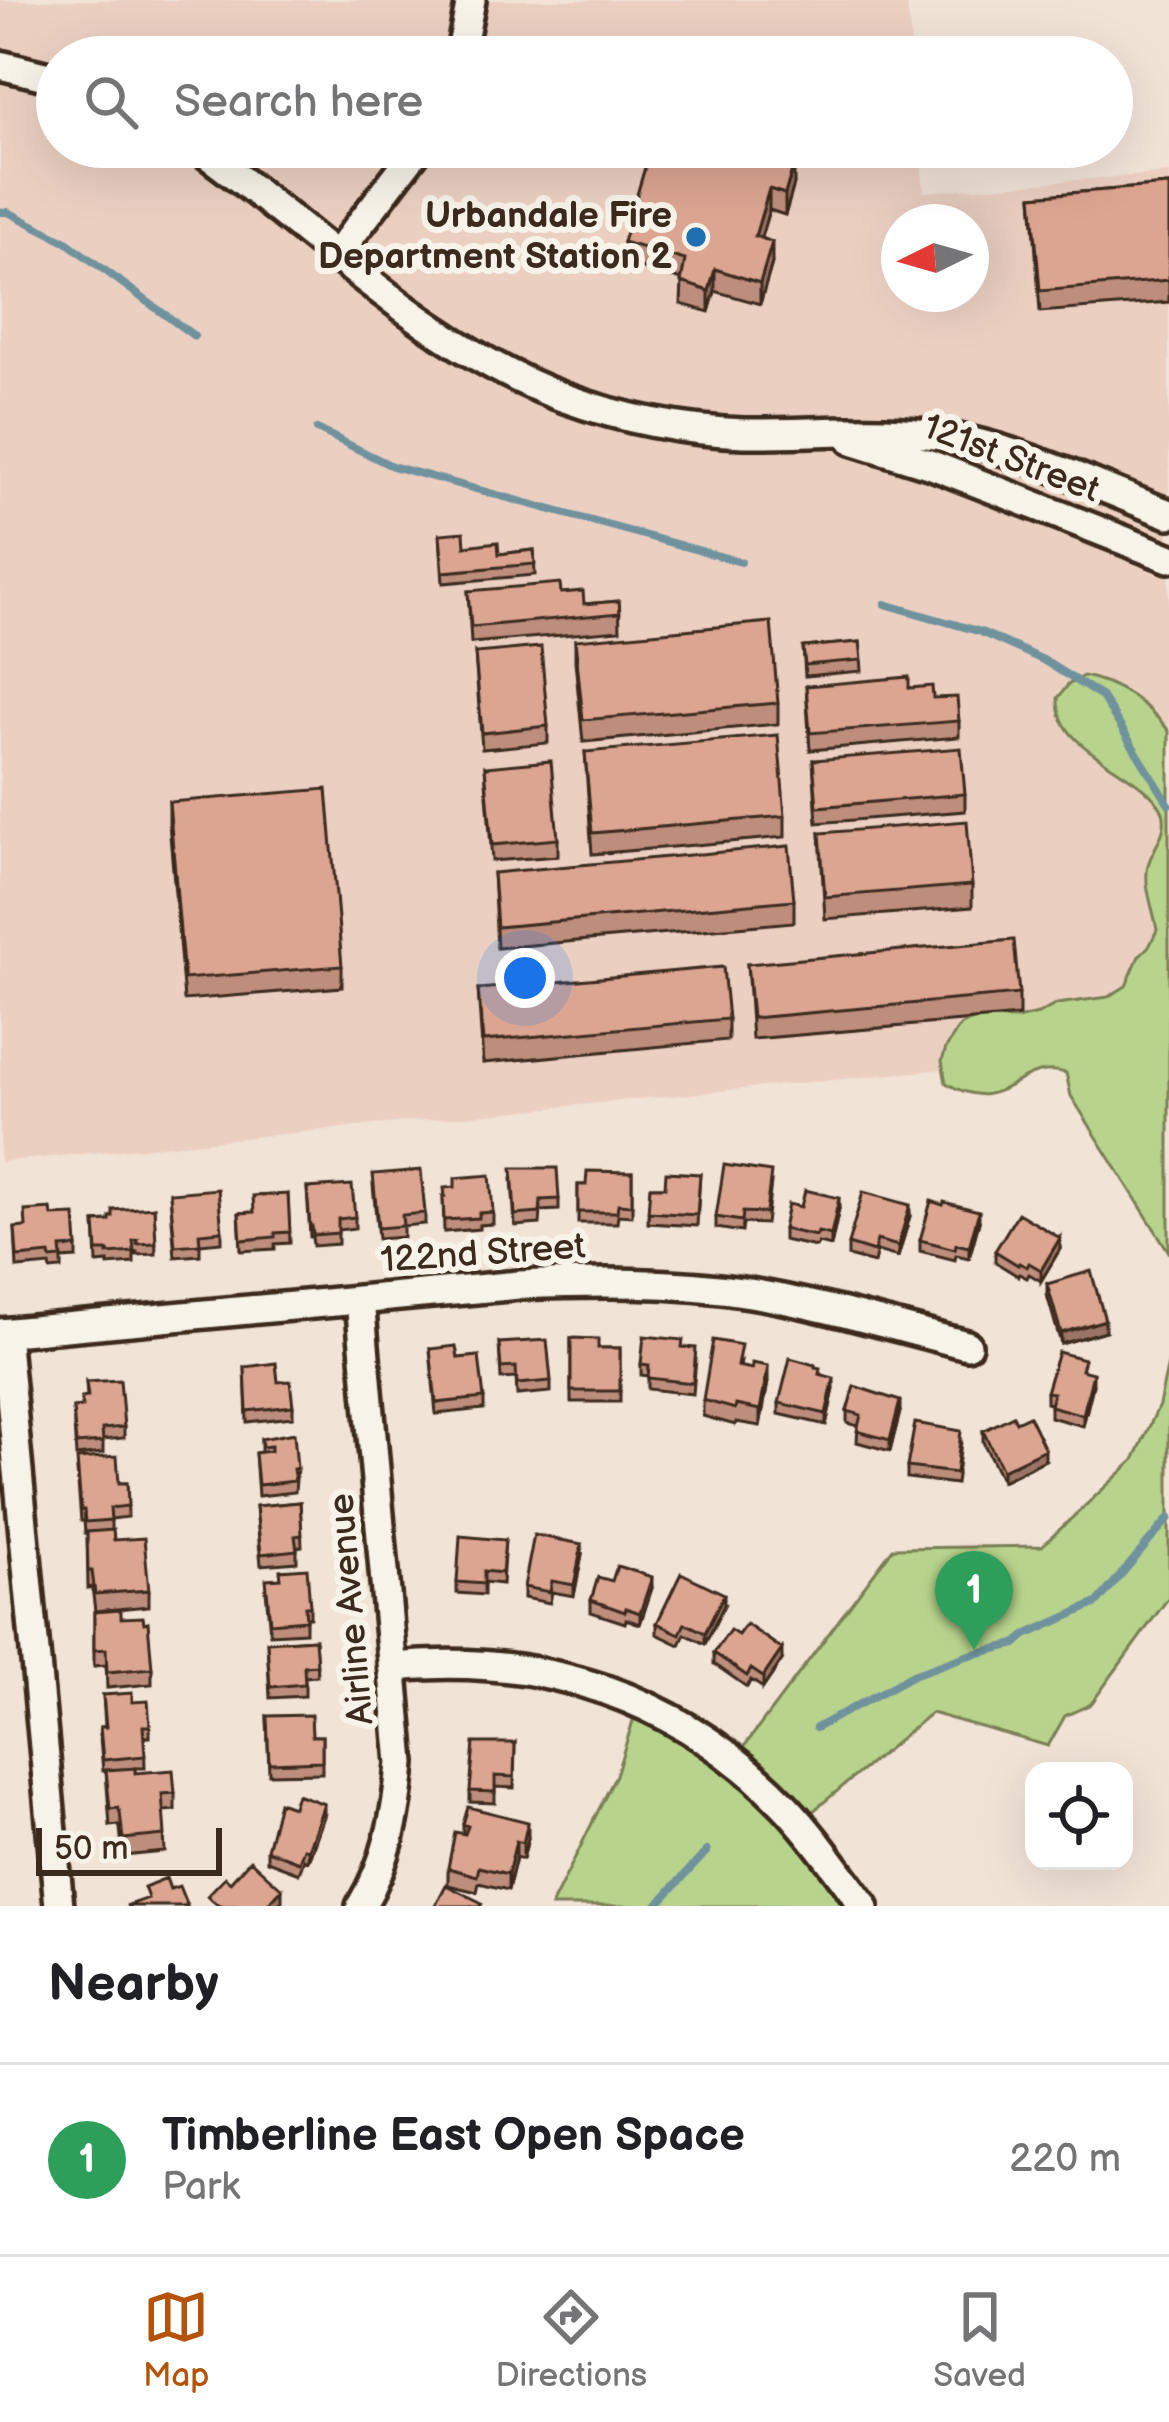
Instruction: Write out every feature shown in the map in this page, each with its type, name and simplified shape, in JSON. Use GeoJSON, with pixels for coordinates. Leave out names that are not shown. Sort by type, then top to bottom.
{"type":"FeatureCollection","features":[{"type":"Feature","properties":{"kind":"street"},"geometry":{"type":"LineString","coordinates":[[464,36],[471,0]]}},
{"type":"Feature","properties":{"kind":"street"},"geometry":{"type":"LineString","coordinates":[[0,65],[36,74]]}},
{"type":"Feature","properties":{"kind":"street","name":"121st Street"},"geometry":{"type":"LineString","coordinates":[[224,168],[460,346],[506,373],[563,397],[621,416],[682,428],[928,434],[992,446],[1169,514]]}},
{"type":"Feature","properties":{"kind":"street"},"geometry":{"type":"LineString","coordinates":[[337,254],[403,168]]}},
{"type":"Feature","properties":{"kind":"street","name":"121st Street"},"geometry":{"type":"LineString","coordinates":[[825,431],[932,465],[1169,558]]}},
{"type":"Feature","properties":{"kind":"street","name":"122nd Street"},"geometry":{"type":"LineString","coordinates":[[3,1333],[603,1281],[752,1293],[967,1345]]}},
{"type":"Feature","properties":{"kind":"street","name":"Airline Avenue"},"geometry":{"type":"LineString","coordinates":[[360,1300],[401,1762],[398,1804],[386,1852],[361,1906]]}},
{"type":"Feature","properties":{"kind":"street"},"geometry":{"type":"LineString","coordinates":[[3,1333],[59,1906]]}},
{"type":"Feature","properties":{"kind":"street"},"geometry":{"type":"LineString","coordinates":[[393,1667],[513,1666],[571,1678],[664,1714],[752,1774],[787,1808],[864,1906]]}},
{"type":"Feature","properties":{"kind":"shaded area"},"geometry":{"type":"Polygon","coordinates":[[[0,0],[907,0],[910,36],[36,36],[36,168],[922,168],[924,192],[1169,173],[1169,1047],[0,1162],[0,0]]]}},
{"type":"Feature","properties":{"kind":"green space"},"geometry":{"type":"Polygon","coordinates":[[[1083,676],[1131,696],[1169,731],[1169,1252],[1071,1096],[1066,1073],[1033,1074],[983,1095],[946,1083],[942,1061],[960,1026],[977,1018],[1017,1019],[1057,1004],[1108,997],[1126,986],[1157,930],[1147,873],[1162,833],[1163,812],[1138,784],[1085,748],[1061,717],[1058,698],[1083,676]]]}},
{"type":"Feature","properties":{"kind":"green space"},"geometry":{"type":"Polygon","coordinates":[[[1169,1359],[1169,1597],[1091,1704],[1065,1716],[1048,1746],[931,1713],[800,1822],[863,1906],[551,1906],[616,1775],[639,1702],[734,1760],[893,1548],[1042,1546],[1134,1460],[1159,1405],[1169,1359]]]}},
{"type":"Feature","properties":{"kind":"building","name":"Urbandale Fire Department Station 2"},"geometry":{"type":"Polygon","coordinates":[[[645,168],[793,168],[785,194],[769,189],[755,236],[772,242],[760,283],[715,269],[709,291],[681,282],[685,260],[623,242],[645,168]]]}},
{"type":"Feature","properties":{"kind":"building"},"geometry":{"type":"Polygon","coordinates":[[[1169,185],[1169,280],[1040,291],[1032,196],[1169,185]]]}},
{"type":"Feature","properties":{"kind":"building"},"geometry":{"type":"Polygon","coordinates":[[[464,532],[465,546],[498,542],[499,554],[534,550],[535,564],[443,572],[440,534],[464,532]]]}},
{"type":"Feature","properties":{"kind":"building"},"geometry":{"type":"Polygon","coordinates":[[[560,583],[561,593],[583,591],[584,604],[619,601],[620,613],[471,627],[468,591],[560,583]]]}},
{"type":"Feature","properties":{"kind":"building"},"geometry":{"type":"Polygon","coordinates":[[[771,622],[778,703],[583,720],[575,640],[771,622]]]}},
{"type":"Feature","properties":{"kind":"building"},"geometry":{"type":"Polygon","coordinates":[[[860,642],[862,660],[805,665],[803,647],[860,642]]]}},
{"type":"Feature","properties":{"kind":"building"},"geometry":{"type":"Polygon","coordinates":[[[541,647],[548,726],[482,733],[475,653],[541,647]]]}},
{"type":"Feature","properties":{"kind":"building"},"geometry":{"type":"Polygon","coordinates":[[[909,677],[909,688],[932,686],[933,698],[957,697],[959,721],[810,733],[806,686],[909,677]]]}},
{"type":"Feature","properties":{"kind":"building"},"geometry":{"type":"Polygon","coordinates":[[[778,735],[785,816],[592,833],[585,752],[778,735]]]}},
{"type":"Feature","properties":{"kind":"building"},"geometry":{"type":"Polygon","coordinates":[[[961,748],[965,794],[817,807],[813,760],[961,748]]]}},
{"type":"Feature","properties":{"kind":"building"},"geometry":{"type":"Polygon","coordinates":[[[551,761],[558,839],[492,845],[485,767],[551,761]]]}},
{"type":"Feature","properties":{"kind":"building"},"geometry":{"type":"Polygon","coordinates":[[[327,789],[342,966],[184,979],[169,802],[327,789]]]}},
{"type":"Feature","properties":{"kind":"building"},"geometry":{"type":"Polygon","coordinates":[[[967,821],[972,885],[825,897],[820,833],[967,821]]]}},
{"type":"Feature","properties":{"kind":"building"},"geometry":{"type":"Polygon","coordinates":[[[789,846],[794,900],[497,927],[493,873],[789,846]]]}},
{"type":"Feature","properties":{"kind":"building"},"geometry":{"type":"Polygon","coordinates":[[[1014,940],[1019,994],[752,1018],[747,964],[1014,940]]]}},
{"type":"Feature","properties":{"kind":"building"},"geometry":{"type":"Polygon","coordinates":[[[723,967],[728,1019],[483,1041],[478,989],[723,967]]]}},
{"type":"Feature","properties":{"kind":"building"},"geometry":{"type":"Polygon","coordinates":[[[724,1165],[771,1172],[766,1213],[743,1212],[742,1221],[716,1217],[724,1165]]]}},
{"type":"Feature","properties":{"kind":"building"},"geometry":{"type":"Polygon","coordinates":[[[512,1168],[557,1168],[559,1199],[541,1200],[540,1213],[515,1215],[512,1168]]]}},
{"type":"Feature","properties":{"kind":"building"},"geometry":{"type":"Polygon","coordinates":[[[421,1170],[425,1213],[402,1215],[403,1226],[378,1228],[373,1174],[421,1170]]]}},
{"type":"Feature","properties":{"kind":"building"},"geometry":{"type":"Polygon","coordinates":[[[587,1171],[632,1172],[632,1205],[618,1204],[617,1212],[578,1212],[578,1185],[586,1185],[587,1171]]]}},
{"type":"Feature","properties":{"kind":"building"},"geometry":{"type":"Polygon","coordinates":[[[666,1172],[700,1174],[697,1215],[648,1212],[650,1187],[665,1187],[666,1172]]]}},
{"type":"Feature","properties":{"kind":"building"},"geometry":{"type":"Polygon","coordinates":[[[490,1175],[493,1212],[479,1213],[479,1218],[444,1220],[444,1188],[455,1187],[455,1178],[490,1175]]]}},
{"type":"Feature","properties":{"kind":"building"},"geometry":{"type":"Polygon","coordinates":[[[352,1185],[355,1217],[338,1219],[338,1233],[313,1235],[307,1188],[352,1185]]]}},
{"type":"Feature","properties":{"kind":"building"},"geometry":{"type":"Polygon","coordinates":[[[218,1189],[222,1231],[199,1233],[200,1244],[175,1246],[170,1193],[218,1189]]]}},
{"type":"Feature","properties":{"kind":"building"},"geometry":{"type":"Polygon","coordinates":[[[805,1190],[839,1198],[831,1235],[783,1229],[788,1204],[801,1207],[805,1190]]]}},
{"type":"Feature","properties":{"kind":"building"},"geometry":{"type":"Polygon","coordinates":[[[863,1192],[910,1205],[898,1246],[877,1240],[874,1252],[848,1244],[863,1192]]]}},
{"type":"Feature","properties":{"kind":"building"},"geometry":{"type":"Polygon","coordinates":[[[288,1194],[290,1232],[241,1240],[239,1213],[254,1212],[253,1196],[288,1194]]]}},
{"type":"Feature","properties":{"kind":"building"},"geometry":{"type":"Polygon","coordinates":[[[931,1201],[979,1211],[969,1247],[956,1244],[955,1249],[920,1240],[931,1201]]]}},
{"type":"Feature","properties":{"kind":"building"},"geometry":{"type":"Polygon","coordinates":[[[154,1207],[156,1243],[133,1241],[134,1252],[97,1251],[95,1222],[110,1221],[113,1210],[154,1207]]]}},
{"type":"Feature","properties":{"kind":"building"},"geometry":{"type":"Polygon","coordinates":[[[51,1209],[52,1216],[75,1215],[77,1247],[61,1248],[62,1258],[51,1259],[50,1254],[17,1257],[15,1228],[26,1227],[25,1211],[51,1209]]]}},
{"type":"Feature","properties":{"kind":"building"},"geometry":{"type":"Polygon","coordinates":[[[1018,1213],[1060,1238],[1041,1270],[1029,1263],[1018,1265],[995,1251],[1018,1213]]]}},
{"type":"Feature","properties":{"kind":"building"},"geometry":{"type":"Polygon","coordinates":[[[1091,1271],[1105,1320],[1061,1333],[1047,1284],[1091,1271]]]}},
{"type":"Feature","properties":{"kind":"building"},"geometry":{"type":"Polygon","coordinates":[[[644,1336],[683,1340],[682,1347],[696,1348],[693,1383],[648,1378],[649,1365],[641,1364],[644,1336]]]}},
{"type":"Feature","properties":{"kind":"building"},"geometry":{"type":"Polygon","coordinates":[[[571,1338],[598,1339],[598,1348],[620,1348],[620,1391],[571,1391],[571,1338]]]}},
{"type":"Feature","properties":{"kind":"building"},"geometry":{"type":"Polygon","coordinates":[[[547,1340],[551,1381],[517,1384],[516,1367],[501,1368],[499,1343],[547,1340]]]}},
{"type":"Feature","properties":{"kind":"building"},"geometry":{"type":"Polygon","coordinates":[[[713,1340],[741,1345],[737,1366],[768,1366],[760,1410],[703,1400],[713,1340]]]}},
{"type":"Feature","properties":{"kind":"building"},"geometry":{"type":"Polygon","coordinates":[[[456,1346],[458,1358],[479,1356],[484,1398],[436,1403],[430,1349],[456,1346]]]}},
{"type":"Feature","properties":{"kind":"building"},"geometry":{"type":"Polygon","coordinates":[[[1058,1352],[1084,1359],[1081,1370],[1093,1373],[1083,1415],[1050,1406],[1053,1393],[1046,1392],[1058,1352]]]}},
{"type":"Feature","properties":{"kind":"building"},"geometry":{"type":"Polygon","coordinates":[[[790,1358],[815,1365],[819,1374],[834,1378],[826,1414],[779,1403],[790,1358]]]}},
{"type":"Feature","properties":{"kind":"building"},"geometry":{"type":"Polygon","coordinates":[[[276,1363],[278,1382],[290,1381],[293,1406],[247,1411],[245,1367],[276,1363]]]}},
{"type":"Feature","properties":{"kind":"building"},"geometry":{"type":"Polygon","coordinates":[[[120,1380],[124,1427],[102,1429],[103,1442],[76,1444],[73,1408],[82,1407],[81,1398],[88,1397],[86,1382],[120,1380]]]}},
{"type":"Feature","properties":{"kind":"building"},"geometry":{"type":"Polygon","coordinates":[[[854,1386],[900,1401],[890,1440],[857,1431],[861,1415],[847,1411],[854,1386]]]}},
{"type":"Feature","properties":{"kind":"building"},"geometry":{"type":"Polygon","coordinates":[[[1013,1416],[1016,1422],[1029,1416],[1045,1449],[1002,1470],[983,1431],[1013,1416]]]}},
{"type":"Feature","properties":{"kind":"building"},"geometry":{"type":"Polygon","coordinates":[[[915,1423],[961,1431],[956,1473],[907,1467],[915,1423]]]}},
{"type":"Feature","properties":{"kind":"building"},"geometry":{"type":"Polygon","coordinates":[[[294,1433],[295,1481],[258,1485],[255,1453],[271,1451],[271,1446],[262,1447],[261,1439],[294,1433]]]}},
{"type":"Feature","properties":{"kind":"building"},"geometry":{"type":"Polygon","coordinates":[[[117,1456],[119,1483],[127,1483],[128,1506],[110,1508],[111,1520],[85,1522],[77,1459],[117,1456]]]}},
{"type":"Feature","properties":{"kind":"building"},"geometry":{"type":"Polygon","coordinates":[[[300,1502],[302,1535],[295,1536],[297,1550],[261,1554],[256,1506],[300,1502]]]}},
{"type":"Feature","properties":{"kind":"building"},"geometry":{"type":"Polygon","coordinates":[[[113,1530],[114,1540],[144,1538],[149,1590],[95,1594],[92,1571],[88,1571],[87,1532],[113,1530]]]}},
{"type":"Feature","properties":{"kind":"building"},"geometry":{"type":"Polygon","coordinates":[[[534,1535],[582,1544],[574,1585],[552,1581],[550,1592],[524,1587],[534,1535]]]}},
{"type":"Feature","properties":{"kind":"building"},"geometry":{"type":"Polygon","coordinates":[[[460,1536],[505,1540],[502,1573],[484,1571],[484,1584],[457,1582],[460,1536]]]}},
{"type":"Feature","properties":{"kind":"building"},"geometry":{"type":"Polygon","coordinates":[[[617,1566],[652,1577],[640,1613],[591,1600],[598,1577],[612,1581],[617,1566]]]}},
{"type":"Feature","properties":{"kind":"building"},"geometry":{"type":"Polygon","coordinates":[[[307,1568],[310,1606],[305,1606],[306,1620],[270,1623],[266,1579],[281,1578],[280,1570],[307,1568]]]}},
{"type":"Feature","properties":{"kind":"building"},"geometry":{"type":"Polygon","coordinates":[[[681,1573],[724,1594],[705,1633],[685,1623],[680,1634],[657,1623],[681,1573]]]}},
{"type":"Feature","properties":{"kind":"building"},"geometry":{"type":"Polygon","coordinates":[[[121,1610],[121,1618],[143,1617],[148,1622],[152,1668],[107,1672],[106,1649],[94,1650],[94,1612],[121,1610]]]}},
{"type":"Feature","properties":{"kind":"building"},"geometry":{"type":"Polygon","coordinates":[[[746,1624],[782,1649],[763,1677],[751,1669],[747,1676],[714,1653],[730,1630],[738,1635],[746,1624]]]}},
{"type":"Feature","properties":{"kind":"building"},"geometry":{"type":"Polygon","coordinates":[[[315,1639],[317,1665],[304,1666],[305,1684],[270,1687],[267,1642],[315,1639]]]}},
{"type":"Feature","properties":{"kind":"building"},"geometry":{"type":"Polygon","coordinates":[[[132,1693],[132,1702],[148,1701],[150,1726],[143,1726],[145,1756],[103,1760],[103,1695],[132,1693]]]}},
{"type":"Feature","properties":{"kind":"building"},"geometry":{"type":"Polygon","coordinates":[[[311,1715],[312,1736],[322,1736],[322,1761],[269,1763],[267,1716],[311,1715]]]}},
{"type":"Feature","properties":{"kind":"building"},"geometry":{"type":"Polygon","coordinates":[[[474,1743],[515,1743],[514,1777],[495,1776],[495,1792],[470,1791],[474,1743]]]}},
{"type":"Feature","properties":{"kind":"building"},"geometry":{"type":"Polygon","coordinates":[[[135,1768],[135,1773],[173,1770],[175,1793],[162,1794],[165,1835],[123,1839],[120,1812],[110,1809],[106,1770],[135,1768]]]}},
{"type":"Feature","properties":{"kind":"building"},"geometry":{"type":"Polygon","coordinates":[[[297,1794],[324,1804],[299,1862],[267,1850],[279,1802],[293,1807],[297,1794]]]}},
{"type":"Feature","properties":{"kind":"building"},"geometry":{"type":"Polygon","coordinates":[[[468,1807],[528,1822],[523,1843],[516,1841],[508,1874],[479,1867],[477,1876],[448,1868],[455,1832],[465,1834],[468,1826],[463,1824],[468,1807]]]}},
{"type":"Feature","properties":{"kind":"building"},"geometry":{"type":"Polygon","coordinates":[[[250,1860],[282,1889],[266,1906],[219,1906],[207,1896],[225,1877],[230,1882],[250,1860]]]}},
{"type":"Feature","properties":{"kind":"building"},"geometry":{"type":"Polygon","coordinates":[[[166,1878],[170,1889],[179,1886],[187,1906],[126,1906],[148,1898],[144,1887],[166,1878]]]}},
{"type":"Feature","properties":{"kind":"building"},"geometry":{"type":"Polygon","coordinates":[[[446,1885],[482,1903],[481,1906],[435,1906],[446,1885]]]}},
{"type":"Feature","properties":{"kind":"waterway"},"geometry":{"type":"LineString","coordinates":[[0,212],[65,241],[194,336]]}},
{"type":"Feature","properties":{"kind":"waterway"},"geometry":{"type":"LineString","coordinates":[[317,429],[392,466],[741,562]]}},
{"type":"Feature","properties":{"kind":"waterway"},"geometry":{"type":"LineString","coordinates":[[885,604],[981,632],[1043,660],[1102,697],[1169,804]]}},
{"type":"Feature","properties":{"kind":"waterway"},"geometry":{"type":"LineString","coordinates":[[816,1728],[913,1675],[1016,1644],[1097,1603],[1169,1518]]}},
{"type":"Feature","properties":{"kind":"waterway"},"geometry":{"type":"LineString","coordinates":[[656,1906],[707,1851]]}},
{"type":"Feature","properties":{"kind":"place","name":"Urbandale Fire Department Station 2"},"geometry":{"type":"Point","coordinates":[696,237]}},
{"type":"Feature","properties":{"kind":"place","name":"Timberline East Open Space"},"geometry":{"type":"Point","coordinates":[974,1650]}}]}
